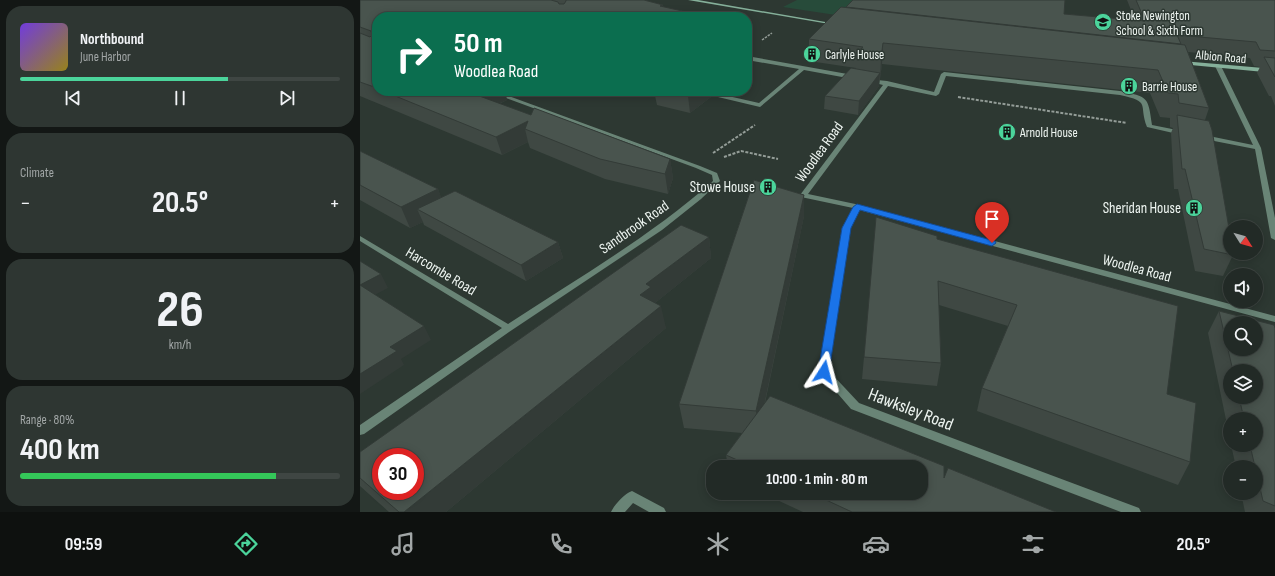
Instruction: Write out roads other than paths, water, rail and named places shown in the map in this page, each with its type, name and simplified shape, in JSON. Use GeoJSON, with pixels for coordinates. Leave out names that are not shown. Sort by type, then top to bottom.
{"type":"FeatureCollection","features":[{"type":"Feature","properties":{"kind":"main road"},"geometry":{"type":"LineString","coordinates":[[690,0],[767,14],[839,24]]}},
{"type":"Feature","properties":{"kind":"main road","name":"Albion Road"},"geometry":{"type":"LineString","coordinates":[[1173,62],[1275,71]]}},
{"type":"Feature","properties":{"kind":"street"},"geometry":{"type":"LineString","coordinates":[[752,59],[857,78]]}},
{"type":"Feature","properties":{"kind":"street"},"geometry":{"type":"LineString","coordinates":[[1218,66],[1258,148],[1275,238]]}},
{"type":"Feature","properties":{"kind":"street"},"geometry":{"type":"LineString","coordinates":[[721,96],[760,105],[803,68]]}},
{"type":"Feature","properties":{"kind":"street"},"geometry":{"type":"LineString","coordinates":[[864,79],[936,94],[944,74],[1120,93],[1138,97],[1146,104],[1149,126],[1186,134]]}},
{"type":"Feature","properties":{"kind":"street","name":"Woodlea Road"},"geometry":{"type":"LineString","coordinates":[[887,83],[804,195],[857,207],[1275,319]]}},
{"type":"Feature","properties":{"kind":"street","name":"Sandbrook Road"},"geometry":{"type":"LineString","coordinates":[[360,431],[508,328],[616,257],[691,204],[717,181],[715,174],[504,96]]}},
{"type":"Feature","properties":{"kind":"street"},"geometry":{"type":"LineString","coordinates":[[1193,135],[1258,148]]}},
{"type":"Feature","properties":{"kind":"street","name":"Hawksley Road"},"geometry":{"type":"LineString","coordinates":[[857,207],[846,228],[824,372],[855,406],[1135,512]]}},
{"type":"Feature","properties":{"kind":"street","name":"Harcombe Road"},"geometry":{"type":"LineString","coordinates":[[360,238],[508,328]]}},
{"type":"Feature","properties":{"kind":"street"},"geometry":{"type":"LineString","coordinates":[[618,512],[632,496],[660,512]]}},
{"type":"Feature","properties":{"kind":"place","name":"Stoke Newington School & Sixth Form"},"geometry":{"type":"Point","coordinates":[1103,22]}},
{"type":"Feature","properties":{"kind":"place","name":"Carlyle House"},"geometry":{"type":"Point","coordinates":[812,54]}},
{"type":"Feature","properties":{"kind":"place","name":"Barrie House"},"geometry":{"type":"Point","coordinates":[1129,86]}},
{"type":"Feature","properties":{"kind":"place","name":"Arnold House"},"geometry":{"type":"Point","coordinates":[1007,132]}},
{"type":"Feature","properties":{"kind":"place","name":"Stowe House"},"geometry":{"type":"Point","coordinates":[768,187]}},
{"type":"Feature","properties":{"kind":"place","name":"Sheridan House"},"geometry":{"type":"Point","coordinates":[1194,208]}}]}
